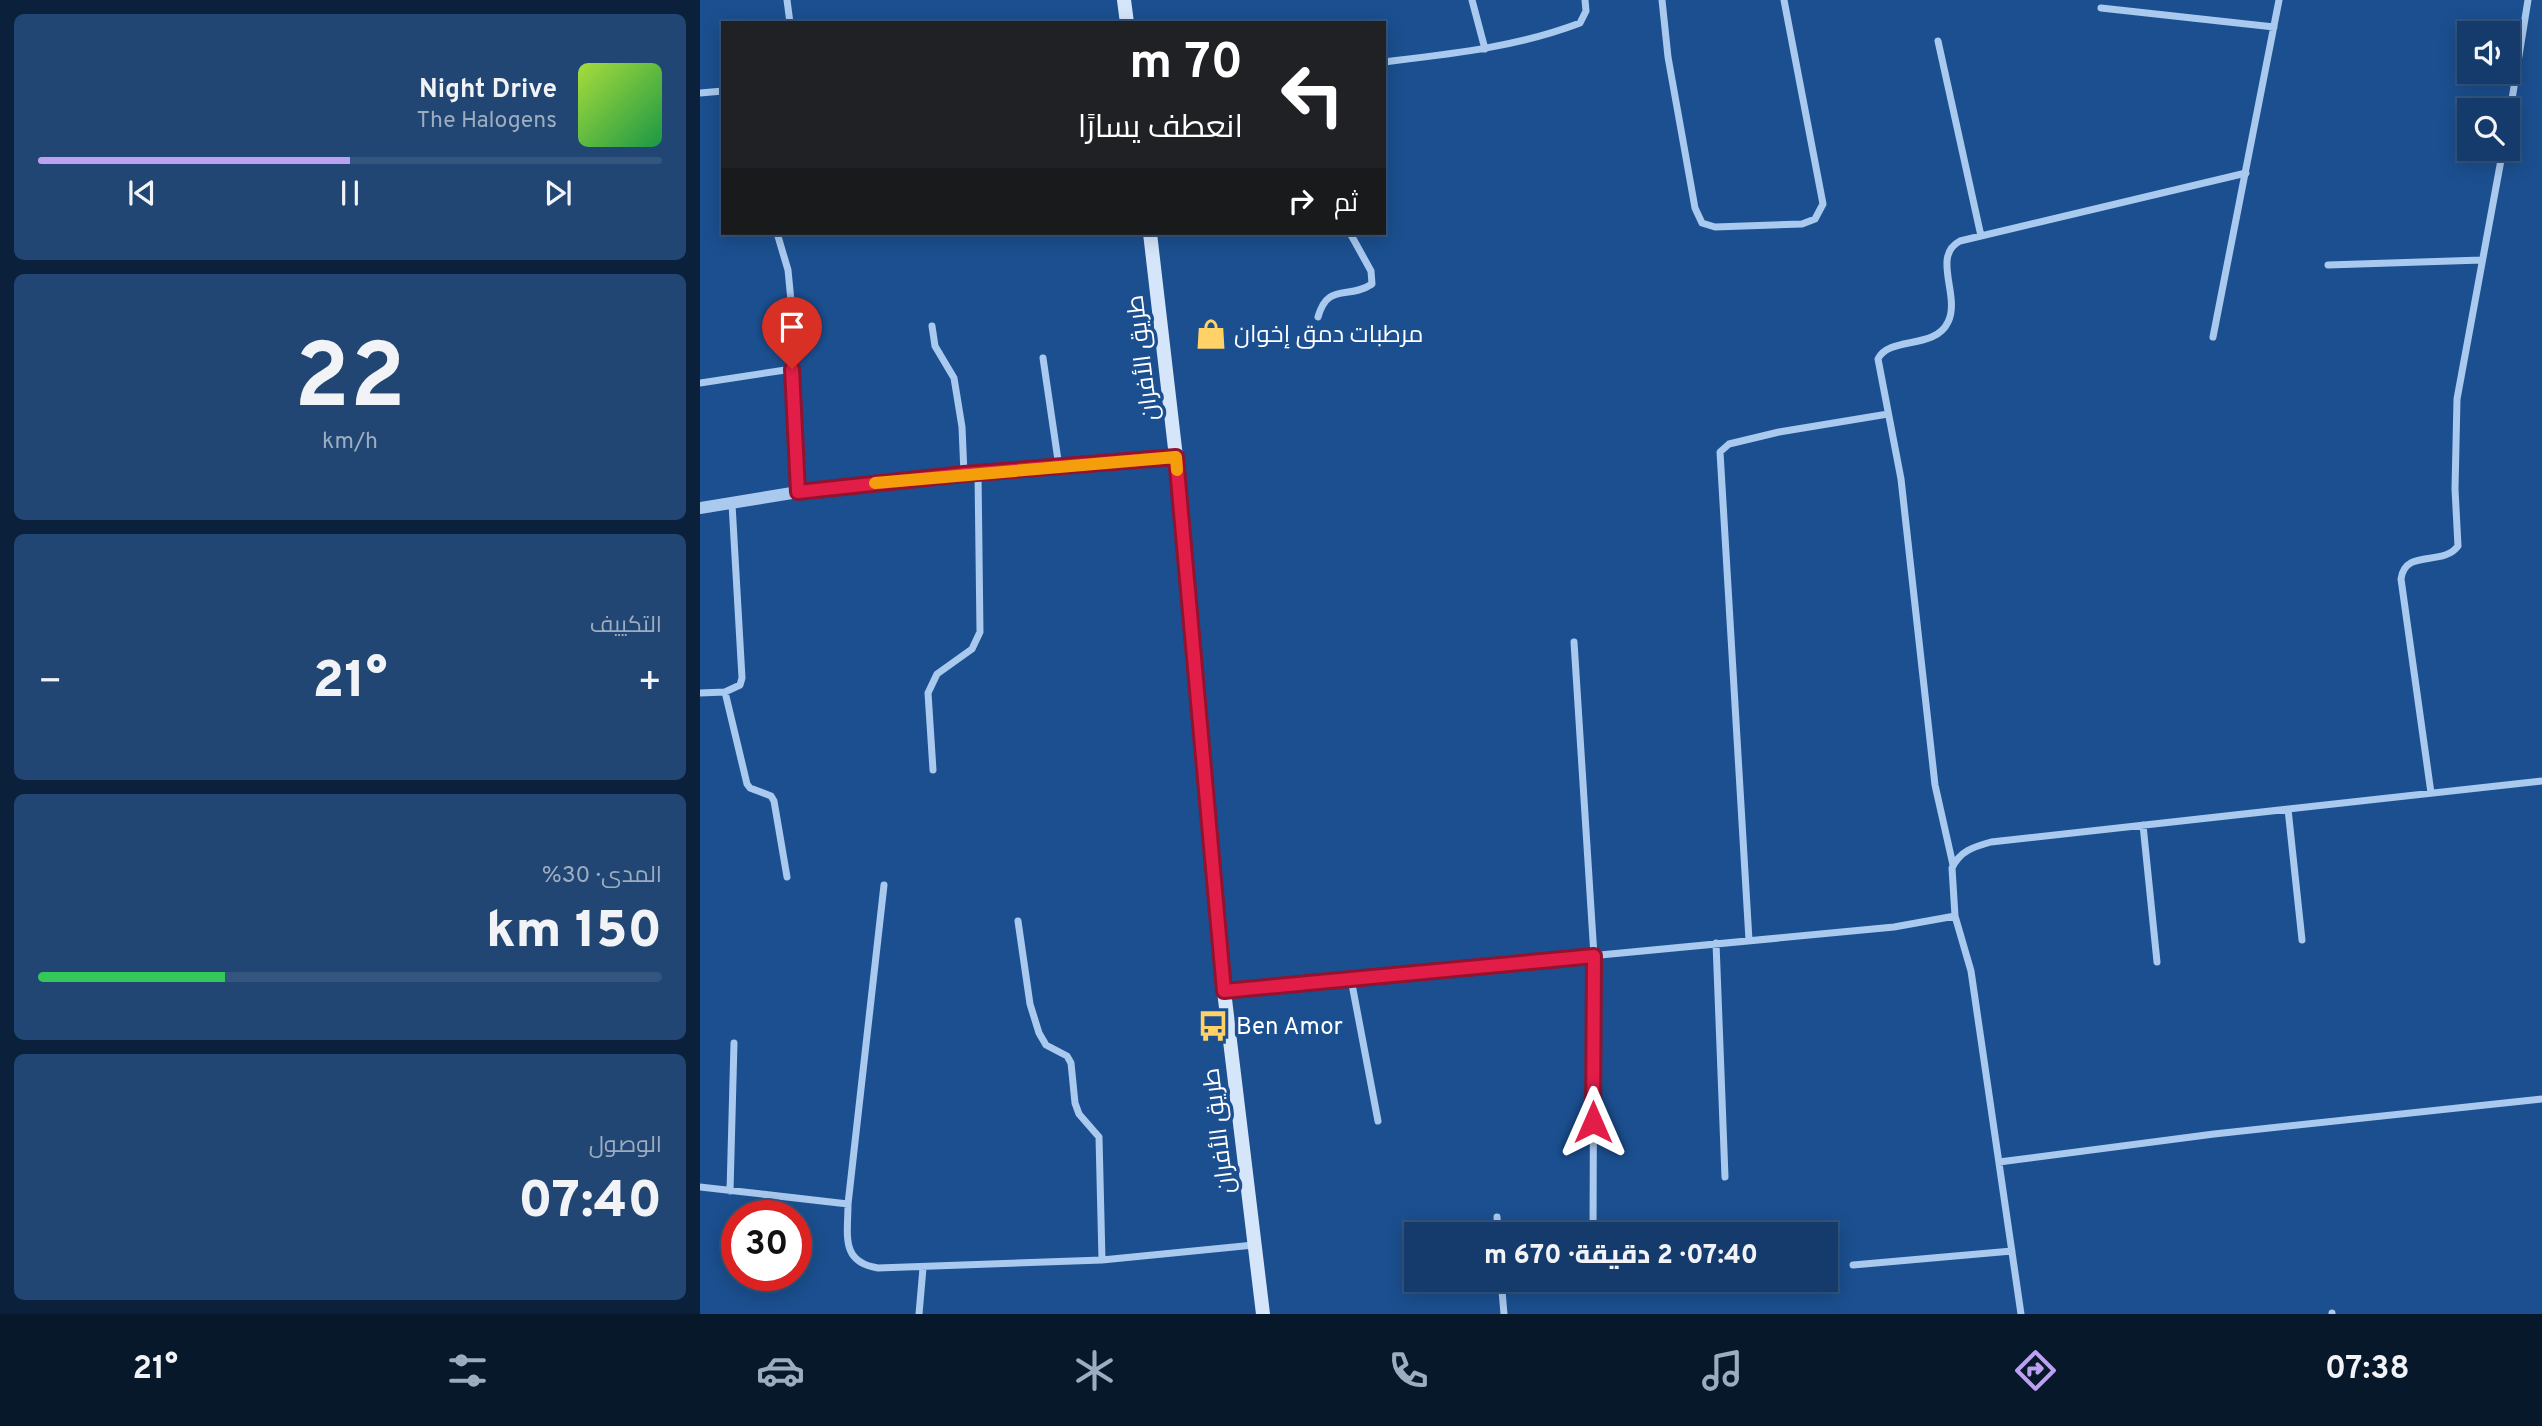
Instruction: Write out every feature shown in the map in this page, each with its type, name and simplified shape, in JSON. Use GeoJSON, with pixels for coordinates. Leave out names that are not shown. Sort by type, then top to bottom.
{"type":"FeatureCollection","features":[{"type":"Feature","properties":{"kind":"main road"},"geometry":{"type":"LineString","coordinates":[[1124,0],[1127,21]]}},
{"type":"Feature","properties":{"kind":"main road","name":"طريق الأفران"},"geometry":{"type":"LineString","coordinates":[[1150,235],[1176,457],[1224,991],[1263,1314]]}},
{"type":"Feature","properties":{"kind":"street"},"geometry":{"type":"LineString","coordinates":[[787,0],[790,21]]}},
{"type":"Feature","properties":{"kind":"street"},"geometry":{"type":"LineString","coordinates":[[1472,0],[1485,49]]}},
{"type":"Feature","properties":{"kind":"street"},"geometry":{"type":"LineString","coordinates":[[1386,62],[1485,49],[1561,30],[1580,23],[1586,11],[1585,0]]}},
{"type":"Feature","properties":{"kind":"street"},"geometry":{"type":"LineString","coordinates":[[1662,0],[1668,57],[1695,208],[1702,223],[1709,227],[1802,224],[1815,219],[1823,204],[1784,0]]}},
{"type":"Feature","properties":{"kind":"street"},"geometry":{"type":"LineString","coordinates":[[2213,337],[2279,0]]}},
{"type":"Feature","properties":{"kind":"street"},"geometry":{"type":"LineString","coordinates":[[2512,98],[2528,0]]}},
{"type":"Feature","properties":{"kind":"street"},"geometry":{"type":"LineString","coordinates":[[2101,8],[2274,27]]}},
{"type":"Feature","properties":{"kind":"street"},"geometry":{"type":"LineString","coordinates":[[1938,41],[1981,236]]}},
{"type":"Feature","properties":{"kind":"street"},"geometry":{"type":"LineString","coordinates":[[700,93],[721,91]]}},
{"type":"Feature","properties":{"kind":"street"},"geometry":{"type":"LineString","coordinates":[[2431,793],[2401,579],[2402,570],[2409,563],[2416,559],[2445,556],[2458,546],[2455,489],[2457,399],[2501,161]]}},
{"type":"Feature","properties":{"kind":"street"},"geometry":{"type":"LineString","coordinates":[[2021,1314],[1971,971],[1955,916],[1953,865],[1935,785],[1901,480],[1879,368],[1881,354],[1892,348],[1933,337],[1945,329],[1953,298],[1946,259],[1948,250],[1960,241],[2246,173]]}},
{"type":"Feature","properties":{"kind":"street"},"geometry":{"type":"LineString","coordinates":[[778,235],[788,270],[795,342],[792,369],[798,492]]}},
{"type":"Feature","properties":{"kind":"street"},"geometry":{"type":"LineString","coordinates":[[1318,317],[1322,303],[1328,297],[1367,288],[1372,284],[1371,271],[1350,235]]}},
{"type":"Feature","properties":{"kind":"street"},"geometry":{"type":"LineString","coordinates":[[2328,265],[2482,260]]}},
{"type":"Feature","properties":{"kind":"street"},"geometry":{"type":"LineString","coordinates":[[932,326],[935,346],[954,378],[971,473],[982,607],[980,632],[972,649],[937,674],[928,693],[933,770]]}},
{"type":"Feature","properties":{"kind":"street"},"geometry":{"type":"LineString","coordinates":[[1043,358],[1059,467]]}},
{"type":"Feature","properties":{"kind":"street"},"geometry":{"type":"LineString","coordinates":[[700,383],[792,369]]}},
{"type":"Feature","properties":{"kind":"street"},"geometry":{"type":"LineString","coordinates":[[1749,940],[1720,452],[1729,444],[1779,432],[1888,414]]}},
{"type":"Feature","properties":{"kind":"street"},"geometry":{"type":"LineString","coordinates":[[700,508],[798,492],[971,473],[1176,457]]}},
{"type":"Feature","properties":{"kind":"street"},"geometry":{"type":"LineString","coordinates":[[700,693],[725,692],[740,685],[742,678],[732,503]]}},
{"type":"Feature","properties":{"kind":"street"},"geometry":{"type":"LineString","coordinates":[[1574,642],[1594,956],[1593,1222]]}},
{"type":"Feature","properties":{"kind":"street"},"geometry":{"type":"LineString","coordinates":[[725,692],[747,784],[750,788],[765,792],[774,801],[787,877]]}},
{"type":"Feature","properties":{"kind":"street"},"geometry":{"type":"LineString","coordinates":[[1953,865],[1961,854],[1970,848],[1991,842],[2542,781]]}},
{"type":"Feature","properties":{"kind":"street"},"geometry":{"type":"LineString","coordinates":[[2288,809],[2302,940]]}},
{"type":"Feature","properties":{"kind":"street"},"geometry":{"type":"LineString","coordinates":[[2143,825],[2157,962]]}},
{"type":"Feature","properties":{"kind":"street"},"geometry":{"type":"LineString","coordinates":[[884,885],[848,1204],[848,1242],[851,1255],[857,1262],[878,1268],[923,1268],[1102,1260],[1254,1245]]}},
{"type":"Feature","properties":{"kind":"street"},"geometry":{"type":"LineString","coordinates":[[1224,991],[1894,927],[1955,916]]}},
{"type":"Feature","properties":{"kind":"street"},"geometry":{"type":"LineString","coordinates":[[1018,921],[1030,1004],[1039,1033],[1046,1045],[1067,1056],[1071,1063],[1075,1103],[1079,1114],[1099,1137],[1102,1260]]}},
{"type":"Feature","properties":{"kind":"street"},"geometry":{"type":"LineString","coordinates":[[1716,943],[1725,1177]]}},
{"type":"Feature","properties":{"kind":"street"},"geometry":{"type":"LineString","coordinates":[[1351,979],[1378,1121]]}},
{"type":"Feature","properties":{"kind":"street"},"geometry":{"type":"LineString","coordinates":[[730,1191],[734,1043]]}},
{"type":"Feature","properties":{"kind":"street"},"geometry":{"type":"LineString","coordinates":[[1999,1162],[2214,1134],[2542,1100]]}},
{"type":"Feature","properties":{"kind":"street"},"geometry":{"type":"LineString","coordinates":[[700,1187],[848,1204]]}},
{"type":"Feature","properties":{"kind":"street"},"geometry":{"type":"LineString","coordinates":[[1497,1217],[1498,1222]]}},
{"type":"Feature","properties":{"kind":"street"},"geometry":{"type":"LineString","coordinates":[[1853,1265],[2012,1251]]}},
{"type":"Feature","properties":{"kind":"street"},"geometry":{"type":"LineString","coordinates":[[919,1314],[923,1268]]}},
{"type":"Feature","properties":{"kind":"street"},"geometry":{"type":"LineString","coordinates":[[1502,1292],[1504,1314]]}},
{"type":"Feature","properties":{"kind":"slow traffic"},"geometry":{"type":"LineString","coordinates":[[875,483],[1176,457],[1177,470]]}},
{"type":"Feature","properties":{"kind":"place","name":"مرطبات دمق إخوان"},"geometry":{"type":"Point","coordinates":[1211,334]}},
{"type":"Feature","properties":{"kind":"place","name":"Ben Amor"},"geometry":{"type":"Point","coordinates":[1213,1026]}},
{"type":"Feature","properties":{"kind":"route"},"geometry":{"type":"LineString","coordinates":[[792,369],[798,492],[964,474],[1176,457],[1224,991],[1594,956],[1593,1122]]}}]}
